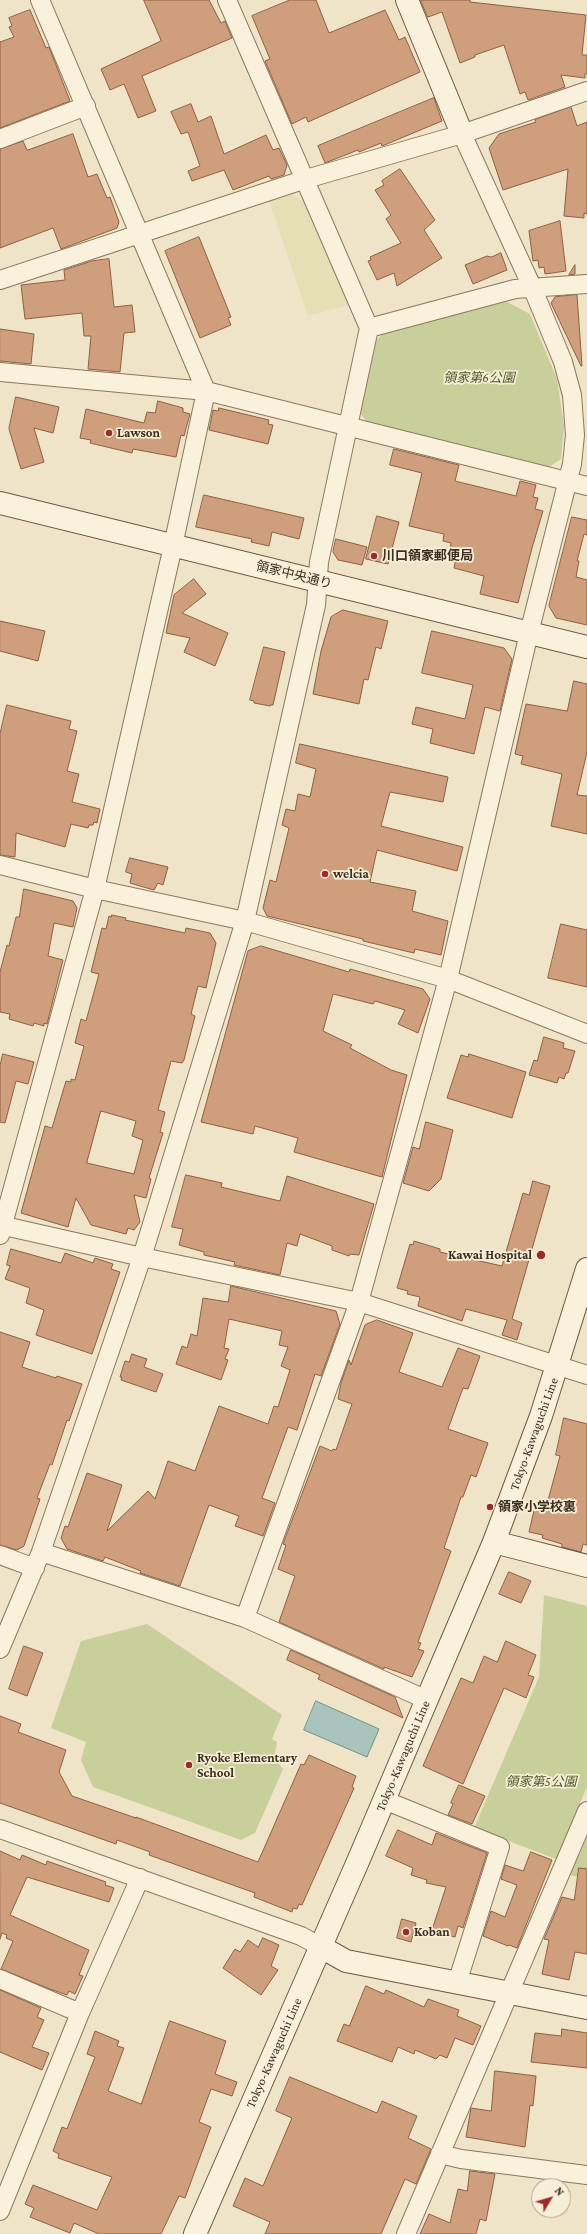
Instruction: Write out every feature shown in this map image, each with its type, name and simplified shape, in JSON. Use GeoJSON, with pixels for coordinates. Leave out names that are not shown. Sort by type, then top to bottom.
{"type":"FeatureCollection","features":[{"type":"Feature","properties":{"kind":"street"},"geometry":{"type":"LineString","coordinates":[[40,0],[141,234],[206,391],[173,546],[96,889],[1,1228],[359,1302],[558,1367],[587,1375]]}},
{"type":"Feature","properties":{"kind":"street"},"geometry":{"type":"LineString","coordinates":[[0,1649],[38,1560],[142,1257],[244,921],[316,604],[319,562],[369,328],[306,179],[227,0]]}},
{"type":"Feature","properties":{"kind":"street"},"geometry":{"type":"LineString","coordinates":[[245,1618],[359,1302],[448,979],[528,633],[572,464],[574,435],[572,395],[563,362],[532,287],[462,134],[407,0]]}},
{"type":"Feature","properties":{"kind":"street"},"geometry":{"type":"LineString","coordinates":[[0,280],[306,179],[462,134],[587,91]]}},
{"type":"Feature","properties":{"kind":"street"},"geometry":{"type":"LineString","coordinates":[[0,139],[86,106]]}},
{"type":"Feature","properties":{"kind":"street"},"geometry":{"type":"LineString","coordinates":[[369,328],[515,289],[587,284]]}},
{"type":"Feature","properties":{"kind":"street"},"geometry":{"type":"LineString","coordinates":[[0,372],[206,391],[348,428],[587,486]]}},
{"type":"Feature","properties":{"kind":"street","name":"領家中央通り"},"geometry":{"type":"LineString","coordinates":[[0,503],[587,647]]}},
{"type":"Feature","properties":{"kind":"street"},"geometry":{"type":"LineString","coordinates":[[0,865],[96,889],[244,921],[448,979],[587,1034]]}},
{"type":"Feature","properties":{"kind":"street","name":"Tokyo-Kawaguchi Line"},"geometry":{"type":"LineString","coordinates":[[195,2234],[384,1800],[494,1542],[558,1367],[587,1269]]}},
{"type":"Feature","properties":{"kind":"street"},"geometry":{"type":"LineString","coordinates":[[494,1542],[587,1566]]}},
{"type":"Feature","properties":{"kind":"street"},"geometry":{"type":"LineString","coordinates":[[0,1555],[38,1560],[245,1618],[427,1700]]}},
{"type":"Feature","properties":{"kind":"street"},"geometry":{"type":"LineString","coordinates":[[384,1800],[500,1847],[457,1983]]}},
{"type":"Feature","properties":{"kind":"street"},"geometry":{"type":"LineString","coordinates":[[406,2234],[587,1811]]}},
{"type":"Feature","properties":{"kind":"street"},"geometry":{"type":"LineString","coordinates":[[0,1829],[301,1936],[346,1961],[587,2008]]}},
{"type":"Feature","properties":{"kind":"street"},"geometry":{"type":"LineString","coordinates":[[0,2211],[80,2012],[140,1878]]}},
{"type":"Feature","properties":{"kind":"street"},"geometry":{"type":"LineString","coordinates":[[0,1979],[80,2012]]}},
{"type":"Feature","properties":{"kind":"street"},"geometry":{"type":"LineString","coordinates":[[440,2154],[460,2159],[587,2175]]}},
{"type":"Feature","properties":{"kind":"shaded area"},"geometry":{"type":"Polygon","coordinates":[[[292,194],[305,202],[349,305],[308,316],[269,201],[292,194]]]}},
{"type":"Feature","properties":{"kind":"green space","name":"領家第6公園"},"geometry":{"type":"Polygon","coordinates":[[[502,299],[530,314],[557,379],[564,426],[561,459],[549,467],[368,424],[359,411],[374,343],[384,332],[502,299]]]}},
{"type":"Feature","properties":{"kind":"green space","name":"領家第5公園"},"geometry":{"type":"Polygon","coordinates":[[[544,1595],[587,1606],[587,1787],[556,1859],[474,1828],[539,1677],[544,1595]]]}},
{"type":"Feature","properties":{"kind":"green space"},"geometry":{"type":"Polygon","coordinates":[[[147,1624],[282,1715],[272,1739],[277,1742],[275,1750],[276,1756],[283,1769],[255,1833],[241,1840],[93,1787],[81,1760],[86,1742],[51,1728],[81,1641],[147,1624]]]}},
{"type":"Feature","properties":{"kind":"green space"},"geometry":{"type":"Polygon","coordinates":[[[587,1837],[587,1879],[570,1875],[587,1837]]]}},
{"type":"Feature","properties":{"kind":"water"},"geometry":{"type":"Polygon","coordinates":[[[316,1701],[379,1729],[367,1757],[304,1730],[316,1701]]]}},
{"type":"Feature","properties":{"kind":"building"},"geometry":{"type":"Polygon","coordinates":[[[144,0],[209,0],[221,23],[225,21],[232,38],[142,76],[156,111],[138,118],[124,84],[110,90],[101,69],[161,41],[144,0]]]}},
{"type":"Feature","properties":{"kind":"building"},"geometry":{"type":"Polygon","coordinates":[[[290,0],[316,0],[329,33],[385,10],[399,40],[405,37],[420,72],[308,122],[306,117],[292,124],[265,61],[270,59],[252,16],[290,0]]]}},
{"type":"Feature","properties":{"kind":"building"},"geometry":{"type":"Polygon","coordinates":[[[421,0],[470,0],[470,2],[586,15],[582,55],[587,55],[587,74],[585,74],[585,78],[561,75],[565,87],[528,100],[525,92],[520,94],[504,45],[475,55],[475,57],[460,63],[442,12],[428,17],[421,0]]]}},
{"type":"Feature","properties":{"kind":"building"},"geometry":{"type":"Polygon","coordinates":[[[30,10],[46,48],[49,47],[70,101],[0,128],[0,42],[14,37],[9,27],[12,26],[9,18],[30,10]]]}},
{"type":"Feature","properties":{"kind":"building"},"geometry":{"type":"Polygon","coordinates":[[[434,98],[442,121],[382,146],[381,143],[325,163],[318,146],[434,98]]]}},
{"type":"Feature","properties":{"kind":"building"},"geometry":{"type":"Polygon","coordinates":[[[191,104],[198,122],[211,116],[224,154],[266,135],[273,150],[279,148],[287,165],[284,175],[271,179],[269,176],[233,190],[224,170],[192,181],[188,171],[200,166],[188,132],[181,134],[171,112],[191,104]]]}},
{"type":"Feature","properties":{"kind":"building"},"geometry":{"type":"Polygon","coordinates":[[[571,107],[577,126],[587,122],[587,214],[584,213],[584,218],[564,216],[568,169],[503,190],[489,148],[499,134],[536,122],[535,120],[571,107]]]}},
{"type":"Feature","properties":{"kind":"building"},"geometry":{"type":"Polygon","coordinates":[[[73,134],[88,177],[97,174],[107,198],[110,197],[119,222],[117,228],[61,249],[53,228],[0,248],[0,149],[23,141],[27,150],[73,134]]]}},
{"type":"Feature","properties":{"kind":"building"},"geometry":{"type":"Polygon","coordinates":[[[400,169],[435,220],[424,230],[442,258],[397,286],[394,273],[377,280],[368,261],[371,260],[370,257],[401,243],[386,219],[391,215],[375,190],[384,185],[382,181],[400,169]]]}},
{"type":"Feature","properties":{"kind":"building"},"geometry":{"type":"Polygon","coordinates":[[[560,221],[566,271],[545,274],[544,267],[539,268],[538,260],[533,261],[529,231],[560,221]]]}},
{"type":"Feature","properties":{"kind":"building"},"geometry":{"type":"Polygon","coordinates":[[[199,237],[231,317],[228,318],[231,325],[200,338],[165,251],[199,237]]]}},
{"type":"Feature","properties":{"kind":"building"},"geometry":{"type":"Polygon","coordinates":[[[501,253],[507,270],[473,284],[465,265],[487,256],[491,257],[501,253]]]}},
{"type":"Feature","properties":{"kind":"building"},"geometry":{"type":"Polygon","coordinates":[[[109,259],[114,307],[132,305],[135,332],[124,333],[120,372],[88,369],[91,336],[84,336],[82,313],[25,319],[21,285],[65,280],[64,270],[92,261],[109,259]]]}},
{"type":"Feature","properties":{"kind":"building"},"geometry":{"type":"Polygon","coordinates":[[[575,265],[575,274],[569,275],[575,265]]]}},
{"type":"Feature","properties":{"kind":"building"},"geometry":{"type":"Polygon","coordinates":[[[577,295],[582,366],[551,303],[555,297],[577,295]]]}},
{"type":"Feature","properties":{"kind":"building"},"geometry":{"type":"Polygon","coordinates":[[[0,329],[34,334],[31,364],[0,361],[0,329]]]}},
{"type":"Feature","properties":{"kind":"building"},"geometry":{"type":"Polygon","coordinates":[[[16,397],[59,407],[53,433],[34,428],[44,462],[21,469],[9,429],[16,397]]]}},
{"type":"Feature","properties":{"kind":"building"},"geometry":{"type":"Polygon","coordinates":[[[158,401],[183,408],[183,412],[190,414],[184,436],[181,435],[176,457],[133,449],[132,453],[90,443],[91,440],[80,438],[86,409],[144,423],[147,412],[155,413],[158,401]]]}},
{"type":"Feature","properties":{"kind":"building"},"geometry":{"type":"Polygon","coordinates":[[[219,408],[269,420],[268,424],[273,425],[268,444],[209,430],[213,410],[218,411],[219,408]]]}},
{"type":"Feature","properties":{"kind":"building"},"geometry":{"type":"Polygon","coordinates":[[[394,449],[459,465],[455,481],[516,496],[520,481],[536,485],[533,497],[538,498],[535,509],[543,511],[518,603],[480,594],[484,576],[454,568],[457,553],[450,551],[451,543],[443,541],[444,534],[409,526],[422,473],[390,465],[394,449]]]}},
{"type":"Feature","properties":{"kind":"building"},"geometry":{"type":"Polygon","coordinates":[[[204,495],[304,518],[299,539],[272,532],[269,546],[251,542],[252,539],[196,527],[204,495]]]}},
{"type":"Feature","properties":{"kind":"building"},"geometry":{"type":"Polygon","coordinates":[[[377,516],[399,522],[388,564],[366,559],[377,516]]]}},
{"type":"Feature","properties":{"kind":"building"},"geometry":{"type":"Polygon","coordinates":[[[572,517],[587,520],[587,535],[584,534],[577,561],[579,561],[576,577],[587,580],[587,625],[556,618],[549,606],[572,517]]]}},
{"type":"Feature","properties":{"kind":"building"},"geometry":{"type":"Polygon","coordinates":[[[336,539],[367,547],[362,565],[338,560],[333,552],[336,539]]]}},
{"type":"Feature","properties":{"kind":"building"},"geometry":{"type":"Polygon","coordinates":[[[194,579],[206,594],[182,613],[228,633],[215,666],[184,652],[190,638],[166,633],[174,595],[194,579]]]}},
{"type":"Feature","properties":{"kind":"building"},"geometry":{"type":"Polygon","coordinates":[[[343,610],[388,621],[381,649],[376,647],[368,680],[364,679],[359,704],[313,694],[321,651],[331,617],[343,610]]]}},
{"type":"Feature","properties":{"kind":"building"},"geometry":{"type":"Polygon","coordinates":[[[0,621],[45,631],[38,661],[0,651],[0,621]]]}},
{"type":"Feature","properties":{"kind":"building"},"geometry":{"type":"Polygon","coordinates":[[[432,631],[504,648],[512,659],[500,711],[485,707],[474,754],[430,743],[433,729],[412,724],[416,707],[465,719],[473,685],[422,673],[432,631]]]}},
{"type":"Feature","properties":{"kind":"building"},"geometry":{"type":"Polygon","coordinates":[[[264,647],[285,652],[273,705],[270,706],[254,703],[254,701],[250,700],[264,647]]]}},
{"type":"Feature","properties":{"kind":"building"},"geometry":{"type":"Polygon","coordinates":[[[574,681],[587,684],[587,752],[577,795],[587,796],[587,834],[551,826],[562,774],[521,764],[523,756],[515,754],[526,704],[567,711],[574,681]]]}},
{"type":"Feature","properties":{"kind":"building"},"geometry":{"type":"Polygon","coordinates":[[[7,705],[71,721],[69,729],[77,731],[67,771],[79,774],[72,802],[100,809],[97,823],[94,822],[93,825],[89,825],[88,828],[71,824],[65,847],[16,833],[15,857],[0,855],[0,734],[7,705]]]}},
{"type":"Feature","properties":{"kind":"building"},"geometry":{"type":"Polygon","coordinates":[[[300,744],[448,777],[443,802],[390,792],[381,826],[463,847],[457,871],[377,850],[370,882],[416,891],[412,911],[448,921],[441,955],[415,949],[414,953],[267,916],[263,908],[270,880],[276,882],[289,828],[282,825],[286,809],[295,811],[298,794],[310,797],[316,769],[296,763],[300,744]]]}},
{"type":"Feature","properties":{"kind":"building"},"geometry":{"type":"Polygon","coordinates":[[[130,858],[168,867],[163,885],[158,883],[154,890],[130,883],[132,874],[126,872],[130,858]]]}},
{"type":"Feature","properties":{"kind":"building"},"geometry":{"type":"Polygon","coordinates":[[[24,889],[73,901],[77,908],[73,927],[54,923],[48,956],[63,960],[47,1024],[44,1023],[44,1026],[34,1023],[33,1026],[9,1019],[10,1014],[0,1012],[0,972],[7,945],[9,946],[16,917],[19,917],[24,889]]]}},
{"type":"Feature","properties":{"kind":"building"},"geometry":{"type":"Polygon","coordinates":[[[112,915],[126,918],[125,920],[185,933],[186,928],[210,933],[216,943],[206,988],[198,986],[191,1014],[195,1016],[184,1060],[182,1063],[171,1061],[158,1110],[165,1112],[160,1132],[163,1133],[149,1178],[151,1179],[146,1198],[134,1195],[140,1222],[134,1230],[128,1228],[126,1234],[91,1225],[76,1198],[68,1227],[21,1213],[45,1126],[52,1128],[66,1081],[71,1082],[71,1079],[75,1080],[84,1046],[75,1043],[81,1019],[86,1021],[99,974],[91,972],[102,928],[106,929],[109,916],[111,917],[112,915]],[[101,1111],[87,1163],[134,1174],[143,1140],[132,1136],[136,1121],[101,1111]]]}},
{"type":"Feature","properties":{"kind":"building"},"geometry":{"type":"Polygon","coordinates":[[[561,924],[587,930],[587,987],[548,978],[561,924]]]}},
{"type":"Feature","properties":{"kind":"building"},"geometry":{"type":"Polygon","coordinates":[[[261,946],[349,972],[350,969],[423,989],[430,999],[418,1033],[398,1024],[405,1010],[375,1001],[373,1004],[333,994],[323,1031],[352,1045],[350,1048],[391,1070],[407,1075],[382,1177],[294,1152],[298,1138],[255,1126],[253,1134],[201,1122],[248,951],[261,946]]]}},
{"type":"Feature","properties":{"kind":"building"},"geometry":{"type":"Polygon","coordinates":[[[544,1037],[564,1043],[563,1048],[575,1051],[568,1073],[566,1073],[564,1079],[559,1077],[557,1083],[529,1075],[534,1060],[537,1061],[544,1037]]]}},
{"type":"Feature","properties":{"kind":"building"},"geometry":{"type":"Polygon","coordinates":[[[3,1054],[34,1062],[28,1084],[16,1081],[5,1123],[0,1122],[0,1066],[3,1054]]]}},
{"type":"Feature","properties":{"kind":"building"},"geometry":{"type":"Polygon","coordinates":[[[469,1054],[526,1072],[512,1118],[447,1098],[461,1055],[468,1057],[469,1054]]]}},
{"type":"Feature","properties":{"kind":"building"},"geometry":{"type":"Polygon","coordinates":[[[426,1122],[453,1130],[441,1179],[429,1191],[403,1183],[413,1147],[419,1149],[426,1122]]]}},
{"type":"Feature","properties":{"kind":"building"},"geometry":{"type":"Polygon","coordinates":[[[186,1175],[222,1183],[221,1187],[280,1201],[287,1176],[374,1204],[359,1255],[350,1254],[349,1256],[332,1250],[332,1246],[300,1234],[297,1246],[287,1243],[280,1275],[234,1265],[235,1262],[204,1255],[204,1252],[179,1245],[183,1229],[172,1227],[186,1175]]]}},
{"type":"Feature","properties":{"kind":"building"},"geometry":{"type":"Polygon","coordinates":[[[533,1181],[550,1186],[512,1319],[522,1323],[517,1340],[502,1335],[507,1320],[466,1309],[462,1321],[418,1306],[420,1297],[407,1294],[408,1291],[397,1288],[410,1244],[413,1245],[414,1241],[440,1249],[440,1252],[502,1266],[523,1193],[529,1195],[533,1181]]]}},
{"type":"Feature","properties":{"kind":"building"},"geometry":{"type":"Polygon","coordinates":[[[11,1249],[61,1263],[65,1253],[93,1263],[95,1258],[113,1264],[111,1269],[120,1272],[92,1354],[36,1335],[44,1310],[26,1303],[30,1288],[5,1279],[10,1266],[7,1265],[11,1249]]]}},
{"type":"Feature","properties":{"kind":"building"},"geometry":{"type":"Polygon","coordinates":[[[231,1286],[336,1311],[340,1324],[321,1376],[315,1374],[297,1430],[288,1427],[262,1498],[275,1503],[263,1536],[235,1526],[239,1516],[209,1505],[180,1586],[140,1573],[141,1571],[105,1557],[103,1561],[67,1549],[61,1538],[65,1526],[68,1527],[87,1473],[122,1485],[107,1531],[148,1491],[155,1499],[168,1461],[195,1471],[219,1406],[268,1424],[274,1406],[278,1407],[290,1370],[281,1366],[288,1347],[279,1345],[282,1331],[229,1319],[224,1348],[229,1349],[225,1359],[228,1360],[221,1380],[176,1364],[182,1346],[187,1348],[191,1334],[197,1336],[203,1298],[228,1302],[231,1286]]]}},
{"type":"Feature","properties":{"kind":"building"},"geometry":{"type":"Polygon","coordinates":[[[377,1320],[413,1333],[399,1372],[442,1387],[458,1348],[480,1356],[468,1389],[463,1388],[448,1429],[488,1443],[476,1477],[471,1475],[463,1497],[461,1497],[444,1548],[451,1551],[418,1642],[421,1643],[418,1649],[424,1651],[412,1677],[384,1667],[384,1669],[279,1622],[295,1576],[278,1569],[286,1545],[283,1544],[320,1446],[332,1451],[333,1449],[336,1450],[352,1404],[338,1399],[341,1383],[349,1360],[351,1365],[365,1325],[377,1320]]]}},
{"type":"Feature","properties":{"kind":"building"},"geometry":{"type":"Polygon","coordinates":[[[0,1332],[30,1342],[22,1367],[56,1378],[57,1376],[82,1384],[69,1421],[67,1420],[52,1465],[50,1464],[37,1498],[40,1499],[24,1546],[17,1550],[0,1545],[0,1332]]]}},
{"type":"Feature","properties":{"kind":"building"},"geometry":{"type":"Polygon","coordinates":[[[132,1354],[147,1359],[144,1367],[163,1374],[156,1392],[121,1380],[122,1377],[120,1377],[125,1361],[129,1362],[132,1354]]]}},
{"type":"Feature","properties":{"kind":"building"},"geometry":{"type":"Polygon","coordinates":[[[564,1418],[587,1424],[587,1545],[583,1544],[581,1552],[562,1547],[562,1544],[542,1538],[543,1535],[529,1532],[536,1502],[547,1504],[560,1456],[556,1455],[564,1418]]]}},
{"type":"Feature","properties":{"kind":"building"},"geometry":{"type":"Polygon","coordinates":[[[509,1572],[531,1581],[521,1603],[499,1594],[509,1572]]]}},
{"type":"Feature","properties":{"kind":"building"},"geometry":{"type":"Polygon","coordinates":[[[506,1641],[536,1655],[528,1675],[534,1677],[526,1698],[504,1688],[463,1784],[423,1766],[461,1678],[473,1683],[484,1656],[497,1662],[506,1641]]]}},
{"type":"Feature","properties":{"kind":"building"},"geometry":{"type":"Polygon","coordinates":[[[24,1646],[43,1653],[27,1696],[9,1689],[24,1646]]]}},
{"type":"Feature","properties":{"kind":"building"},"geometry":{"type":"Polygon","coordinates":[[[291,1650],[395,1697],[403,1718],[318,1679],[320,1675],[287,1660],[291,1650]]]}},
{"type":"Feature","properties":{"kind":"building"},"geometry":{"type":"Polygon","coordinates":[[[0,1716],[21,1724],[18,1732],[66,1750],[59,1772],[72,1796],[136,1817],[258,1862],[301,1764],[304,1765],[309,1755],[356,1776],[352,1787],[354,1788],[302,1905],[299,1904],[297,1909],[293,1908],[292,1912],[254,1897],[255,1893],[149,1855],[150,1852],[117,1840],[116,1844],[0,1803],[0,1716]]]}},
{"type":"Feature","properties":{"kind":"building"},"geometry":{"type":"Polygon","coordinates":[[[459,1785],[485,1796],[472,1824],[448,1815],[453,1804],[451,1803],[459,1785]]]}},
{"type":"Feature","properties":{"kind":"building"},"geometry":{"type":"Polygon","coordinates":[[[398,1830],[432,1845],[436,1833],[487,1853],[463,1928],[458,1926],[455,1937],[432,1930],[446,1887],[426,1883],[427,1880],[411,1875],[413,1868],[386,1856],[398,1830]]]}},
{"type":"Feature","properties":{"kind":"building"},"geometry":{"type":"Polygon","coordinates":[[[0,1851],[20,1860],[22,1855],[46,1865],[47,1861],[106,1882],[105,1885],[114,1888],[109,1902],[27,1877],[10,1915],[89,1950],[79,1975],[83,1976],[75,1994],[69,1991],[67,1995],[1,1969],[13,1941],[6,1938],[7,1935],[2,1933],[0,1939],[0,1851]]]}},
{"type":"Feature","properties":{"kind":"building"},"geometry":{"type":"Polygon","coordinates":[[[531,1852],[552,1860],[517,1948],[483,1936],[491,1911],[505,1917],[517,1885],[501,1879],[505,1865],[523,1871],[531,1852]]]}},
{"type":"Feature","properties":{"kind":"building"},"geometry":{"type":"Polygon","coordinates":[[[579,1868],[587,1869],[587,1954],[575,1952],[569,1980],[542,1974],[549,1940],[544,1939],[562,1897],[574,1900],[579,1868]]]}},
{"type":"Feature","properties":{"kind":"building"},"geometry":{"type":"Polygon","coordinates":[[[402,1919],[416,1923],[411,1942],[397,1938],[402,1919]]]}},
{"type":"Feature","properties":{"kind":"building"},"geometry":{"type":"Polygon","coordinates":[[[263,1938],[279,1945],[271,1966],[278,1970],[261,1995],[223,1968],[235,1949],[240,1952],[248,1940],[258,1947],[263,1938]]]}},
{"type":"Feature","properties":{"kind":"building"},"geometry":{"type":"Polygon","coordinates":[[[366,1986],[384,1994],[386,1990],[424,2007],[428,1999],[459,2010],[457,2016],[481,2026],[473,2045],[455,2038],[447,2058],[440,2055],[436,2059],[415,2050],[414,2054],[398,2047],[392,2062],[337,2041],[344,2024],[349,2026],[366,1986]]]}},
{"type":"Feature","properties":{"kind":"building"},"geometry":{"type":"Polygon","coordinates":[[[0,1990],[41,2008],[37,2017],[44,2020],[32,2047],[49,2053],[42,2070],[0,2052],[0,1990]]]}},
{"type":"Feature","properties":{"kind":"building"},"geometry":{"type":"Polygon","coordinates":[[[170,2021],[226,2041],[215,2074],[237,2082],[232,2096],[211,2089],[199,2122],[211,2127],[185,2198],[179,2196],[161,2234],[99,2234],[74,2223],[70,2233],[30,2217],[34,2208],[25,2204],[33,2185],[97,2210],[112,2177],[58,2158],[59,2154],[53,2151],[62,2127],[67,2129],[95,2057],[87,2054],[95,2031],[119,2041],[117,2046],[124,2048],[108,2091],[141,2104],[170,2021]]]}},
{"type":"Feature","properties":{"kind":"building"},"geometry":{"type":"Polygon","coordinates":[[[562,2029],[587,2033],[587,2068],[531,2062],[535,2033],[561,2036],[562,2029]]]}},
{"type":"Feature","properties":{"kind":"building"},"geometry":{"type":"Polygon","coordinates":[[[495,2071],[536,2076],[533,2106],[530,2105],[525,2147],[466,2137],[471,2108],[491,2111],[495,2071]]]}},
{"type":"Feature","properties":{"kind":"building"},"geometry":{"type":"Polygon","coordinates":[[[290,2077],[377,2113],[382,2101],[417,2116],[408,2138],[431,2149],[416,2184],[405,2179],[381,2234],[265,2234],[270,2222],[233,2206],[245,2178],[263,2186],[292,2118],[276,2111],[290,2077]]]}},
{"type":"Feature","properties":{"kind":"building"},"geometry":{"type":"Polygon","coordinates":[[[470,2171],[495,2174],[486,2221],[480,2219],[476,2234],[420,2234],[429,2214],[450,2223],[458,2189],[467,2191],[470,2171]]]}},
{"type":"Feature","properties":{"kind":"place","name":"Lawson"},"geometry":{"type":"Point","coordinates":[109,433]}},
{"type":"Feature","properties":{"kind":"place","name":"川口領家郵便局"},"geometry":{"type":"Point","coordinates":[374,556]}},
{"type":"Feature","properties":{"kind":"place","name":"welcia"},"geometry":{"type":"Point","coordinates":[325,874]}},
{"type":"Feature","properties":{"kind":"place","name":"Kawai Hospital"},"geometry":{"type":"Point","coordinates":[541,1255]}},
{"type":"Feature","properties":{"kind":"place","name":"領家小学校裏"},"geometry":{"type":"Point","coordinates":[490,1507]}},
{"type":"Feature","properties":{"kind":"place","name":"Ryoke Elementary School"},"geometry":{"type":"Point","coordinates":[189,1765]}},
{"type":"Feature","properties":{"kind":"place","name":"Koban"},"geometry":{"type":"Point","coordinates":[406,1932]}}]}
